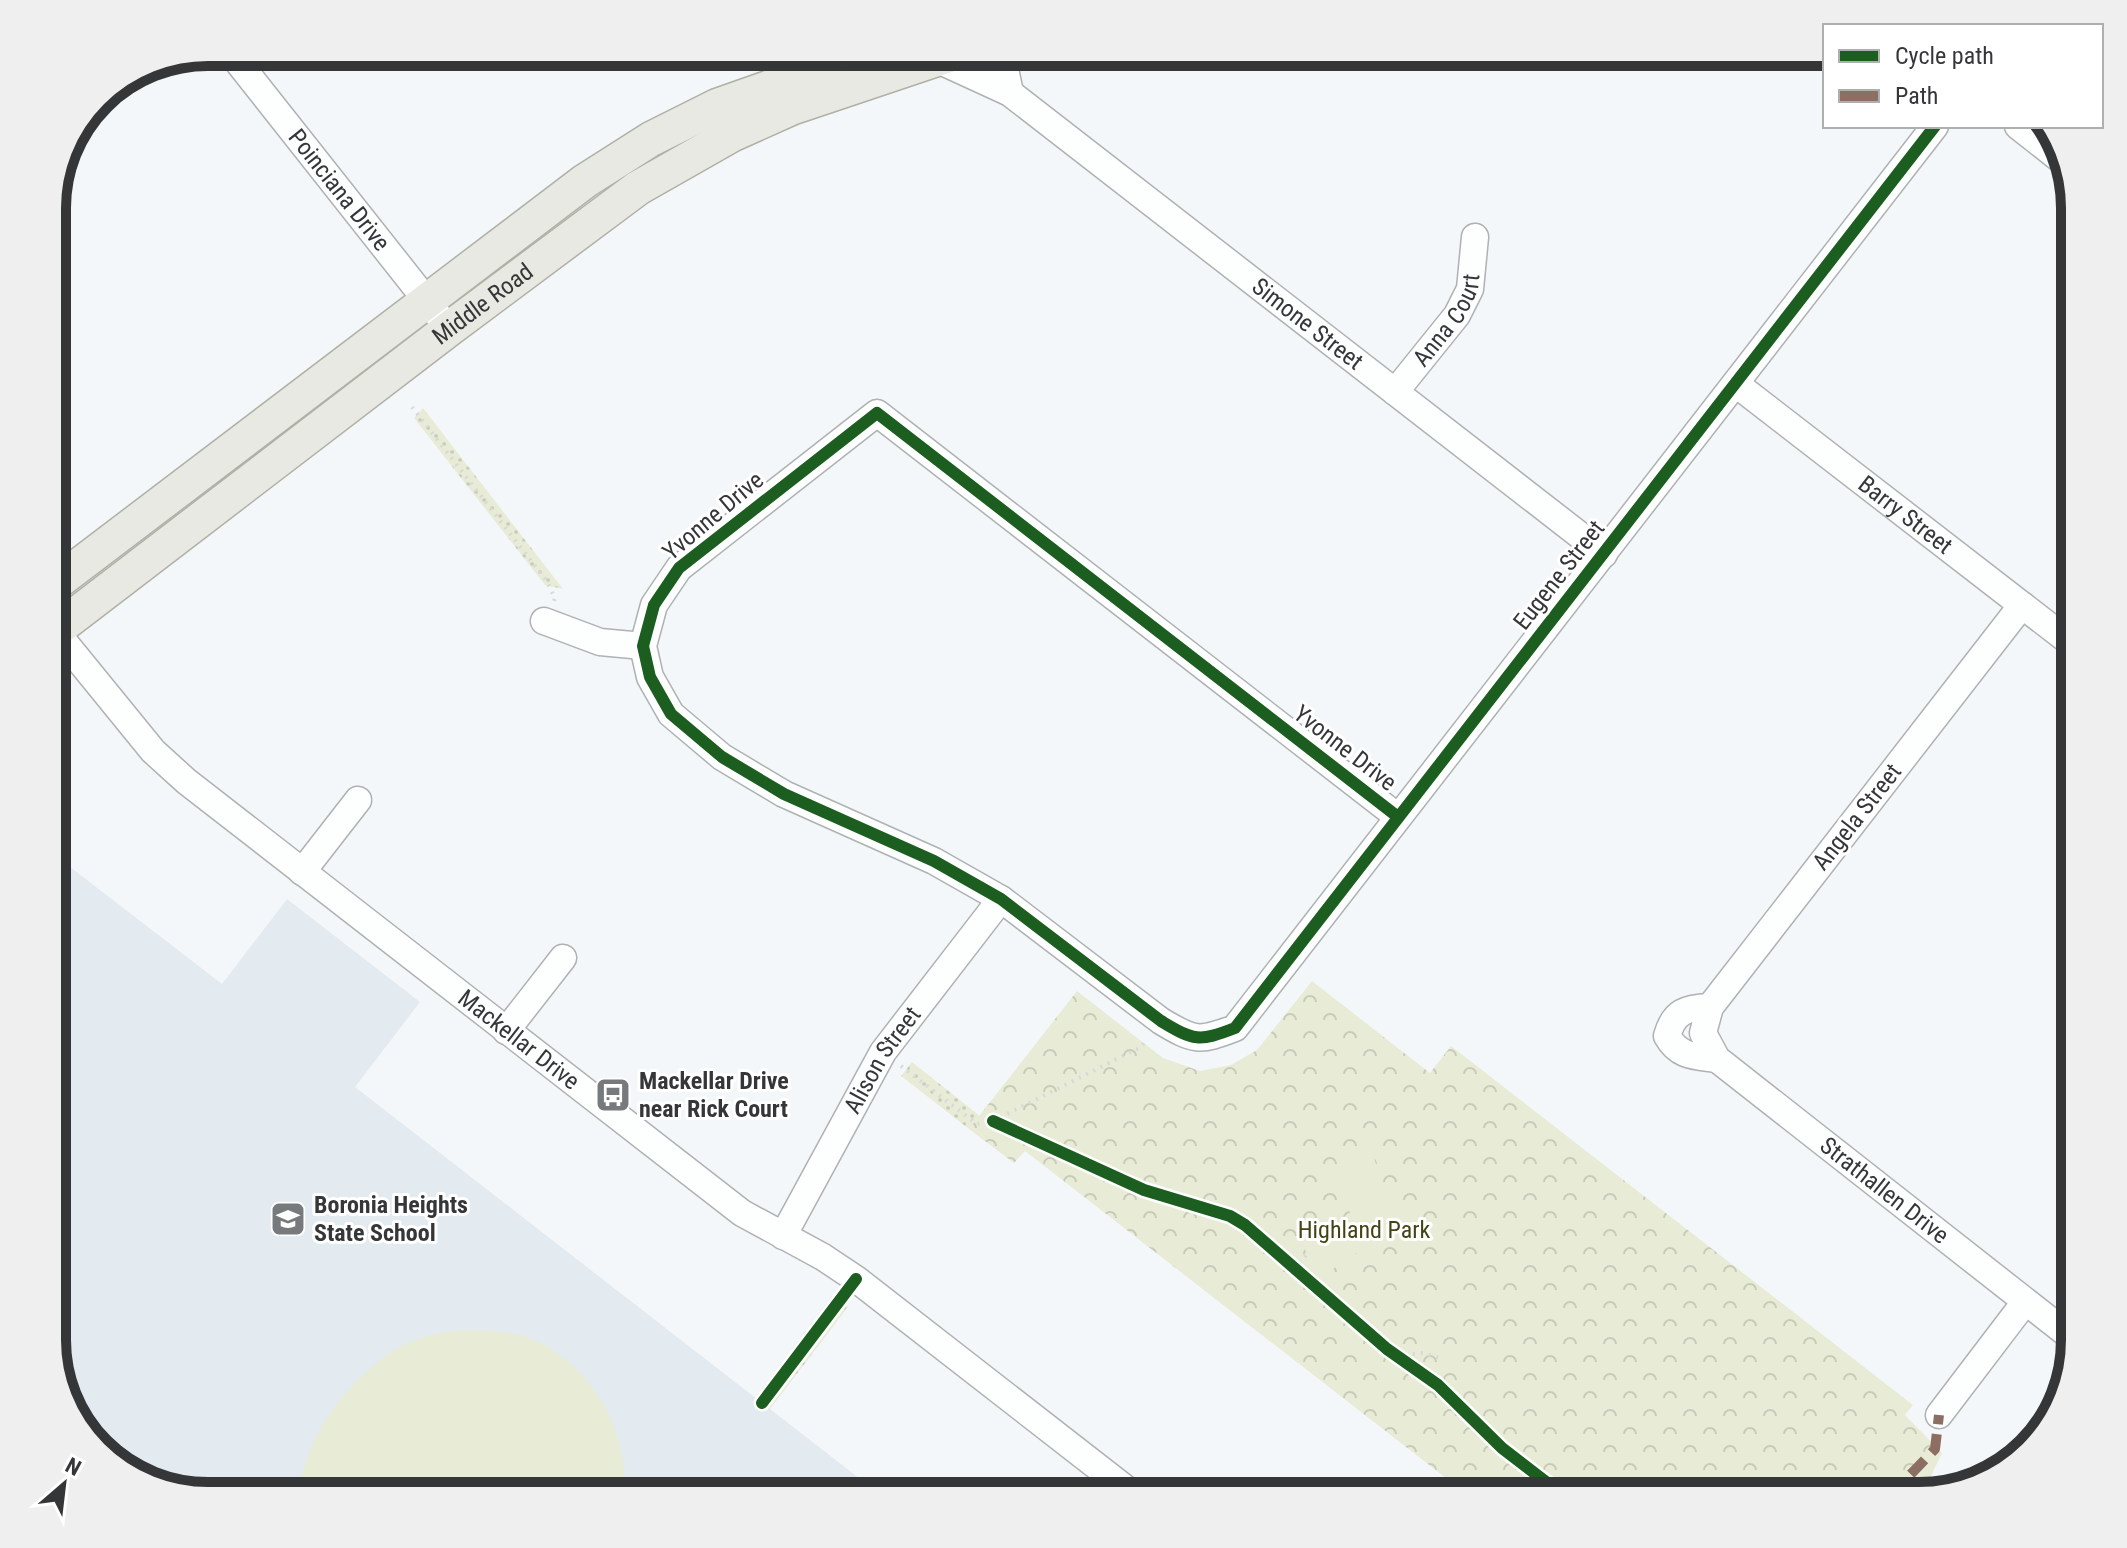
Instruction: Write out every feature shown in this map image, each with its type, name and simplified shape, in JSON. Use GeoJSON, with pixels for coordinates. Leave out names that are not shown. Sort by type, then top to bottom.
{"type":"FeatureCollection","features":[{"type":"Feature","properties":{"kind":"main road","name":"Middle Road"},"geometry":{"type":"LineString","coordinates":[[66,575],[585,181],[651,139],[717,106],[830,66]]}},
{"type":"Feature","properties":{"kind":"main road","name":"Middle Road"},"geometry":{"type":"LineString","coordinates":[[66,621],[609,208],[686,159],[733,134],[791,108],[917,66]]}},
{"type":"Feature","properties":{"kind":"street","name":"Poinciana Drive"},"geometry":{"type":"LineString","coordinates":[[241,66],[449,329]]}},
{"type":"Feature","properties":{"kind":"street","name":"Simone Street"},"geometry":{"type":"LineString","coordinates":[[964,66],[1010,93],[1604,554]]}},
{"type":"Feature","properties":{"kind":"street"},"geometry":{"type":"LineString","coordinates":[[1004,66],[1010,93]]}},
{"type":"Feature","properties":{"kind":"street","name":"Eugene Street"},"geometry":{"type":"LineString","coordinates":[[1161,1021],[1185,1035],[1208,1039],[1235,1028],[1933,128]]}},
{"type":"Feature","properties":{"kind":"street"},"geometry":{"type":"LineString","coordinates":[[2021,128],[2048,150]]}},
{"type":"Feature","properties":{"kind":"street","name":"Anna Court"},"geometry":{"type":"LineString","coordinates":[[1395,392],[1457,315],[1470,289],[1475,237]]}},
{"type":"Feature","properties":{"kind":"street","name":"Barry Street"},"geometry":{"type":"LineString","coordinates":[[1736,384],[2061,635]]}},
{"type":"Feature","properties":{"kind":"street","name":"Yvonne Drive"},"geometry":{"type":"LineString","coordinates":[[643,646],[654,605],[679,568],[877,413],[1398,817]]}},
{"type":"Feature","properties":{"kind":"street","name":"Angela Street"},"geometry":{"type":"LineString","coordinates":[[1703,1033],[1710,1007],[2022,605]]}},
{"type":"Feature","properties":{"kind":"street"},"geometry":{"type":"LineString","coordinates":[[544,621],[600,642],[643,646],[650,677],[671,714],[722,757],[784,794],[934,861],[1001,899],[1161,1021]]}},
{"type":"Feature","properties":{"kind":"street","name":"Mackellar Drive"},"geometry":{"type":"LineString","coordinates":[[66,647],[153,751],[186,781],[742,1213],[856,1279],[1117,1482]]}},
{"type":"Feature","properties":{"kind":"street"},"geometry":{"type":"LineString","coordinates":[[302,872],[358,800]]}},
{"type":"Feature","properties":{"kind":"street","name":"Alison Street"},"geometry":{"type":"LineString","coordinates":[[783,1236],[883,1052],[1001,899]]}},
{"type":"Feature","properties":{"kind":"street"},"geometry":{"type":"LineString","coordinates":[[506,1031],[563,958]]}},
{"type":"Feature","properties":{"kind":"street"},"geometry":{"type":"LineString","coordinates":[[1710,1007],[1681,1012],[1671,1022],[1667,1036],[1674,1048],[1691,1056],[1717,1059]]}},
{"type":"Feature","properties":{"kind":"street","name":"Strathallen Drive"},"geometry":{"type":"LineString","coordinates":[[1703,1033],[1717,1059],[2061,1329]]}},
{"type":"Feature","properties":{"kind":"street"},"geometry":{"type":"LineString","coordinates":[[1939,1415],[2025,1302]]}},
{"type":"Feature","properties":{"kind":"path"},"geometry":{"type":"LineString","coordinates":[[412,407],[546,580],[555,598],[544,621]]}},
{"type":"Feature","properties":{"kind":"path"},"geometry":{"type":"LineString","coordinates":[[883,1052],[977,1124],[993,1121],[1141,1047],[1161,1021]]}},
{"type":"Feature","properties":{"kind":"path"},"geometry":{"type":"LineString","coordinates":[[1294,1269],[1307,1254]]}},
{"type":"Feature","properties":{"kind":"path"},"geometry":{"type":"LineString","coordinates":[[1397,1356],[1422,1353],[1444,1359]]}},
{"type":"Feature","properties":{"kind":"shaded area","name":"Boronia Heights State School"},"geometry":{"type":"Polygon","coordinates":[[[66,864],[222,984],[287,899],[420,1002],[355,1087],[864,1482],[189,1481],[145,1467],[107,1441],[81,1403],[71,1377],[66,1350],[66,864]]]}},
{"type":"Feature","properties":{"kind":"green space"},"geometry":{"type":"Polygon","coordinates":[[[423,408],[563,589],[545,585],[414,418],[423,408]]]}},
{"type":"Feature","properties":{"kind":"green space","name":"Highland Park"},"geometry":{"type":"Polygon","coordinates":[[[1312,981],[1430,1073],[1451,1046],[1913,1405],[1905,1415],[1942,1453],[1928,1482],[1451,1482],[1025,1151],[1014,1163],[969,1129],[1077,991],[1163,1058],[1200,1071],[1231,1065],[1257,1050],[1312,981]]]}},
{"type":"Feature","properties":{"kind":"green space"},"geometry":{"type":"Polygon","coordinates":[[[912,1062],[980,1116],[969,1129],[901,1076],[912,1062]]]}},
{"type":"Feature","properties":{"kind":"green space"},"geometry":{"type":"Polygon","coordinates":[[[1368,1154],[1374,1158],[1400,1224],[1327,1273],[1320,1272],[1303,1247],[1350,1213],[1337,1163],[1342,1158],[1368,1154]]]}},
{"type":"Feature","properties":{"kind":"green space"},"geometry":{"type":"Polygon","coordinates":[[[832,1296],[848,1307],[770,1409],[755,1398],[832,1296]]]}},
{"type":"Feature","properties":{"kind":"green space"},"geometry":{"type":"Polygon","coordinates":[[[461,1330],[504,1332],[535,1340],[564,1358],[595,1390],[606,1409],[621,1451],[624,1482],[299,1482],[310,1449],[321,1428],[352,1386],[392,1352],[412,1341],[461,1330]]]}},
{"type":"Feature","properties":{"kind":"marked path"},"geometry":{"type":"LineString","coordinates":[[1903,1482],[1935,1449],[1939,1415]]}},
{"type":"Feature","properties":{"kind":"cycle path"},"geometry":{"type":"LineString","coordinates":[[1398,817],[877,413],[679,568],[654,605],[643,646],[650,677],[671,714],[722,757],[784,794],[934,861],[1001,899],[1172,1028],[1197,1037],[1213,1036],[1235,1028],[1933,128]]}},
{"type":"Feature","properties":{"kind":"cycle path"},"geometry":{"type":"LineString","coordinates":[[993,1121],[1144,1190],[1230,1216],[1245,1225],[1387,1349],[1438,1385],[1502,1448],[1546,1482]]}},
{"type":"Feature","properties":{"kind":"cycle path"},"geometry":{"type":"LineString","coordinates":[[762,1403],[856,1279]]}},
{"type":"Feature","properties":{"kind":"place","name":"Mackellar Drive near Rick Court"},"geometry":{"type":"Point","coordinates":[613,1095]}},
{"type":"Feature","properties":{"kind":"place","name":"Boronia Heights State School"},"geometry":{"type":"Point","coordinates":[288,1219]}}]}
